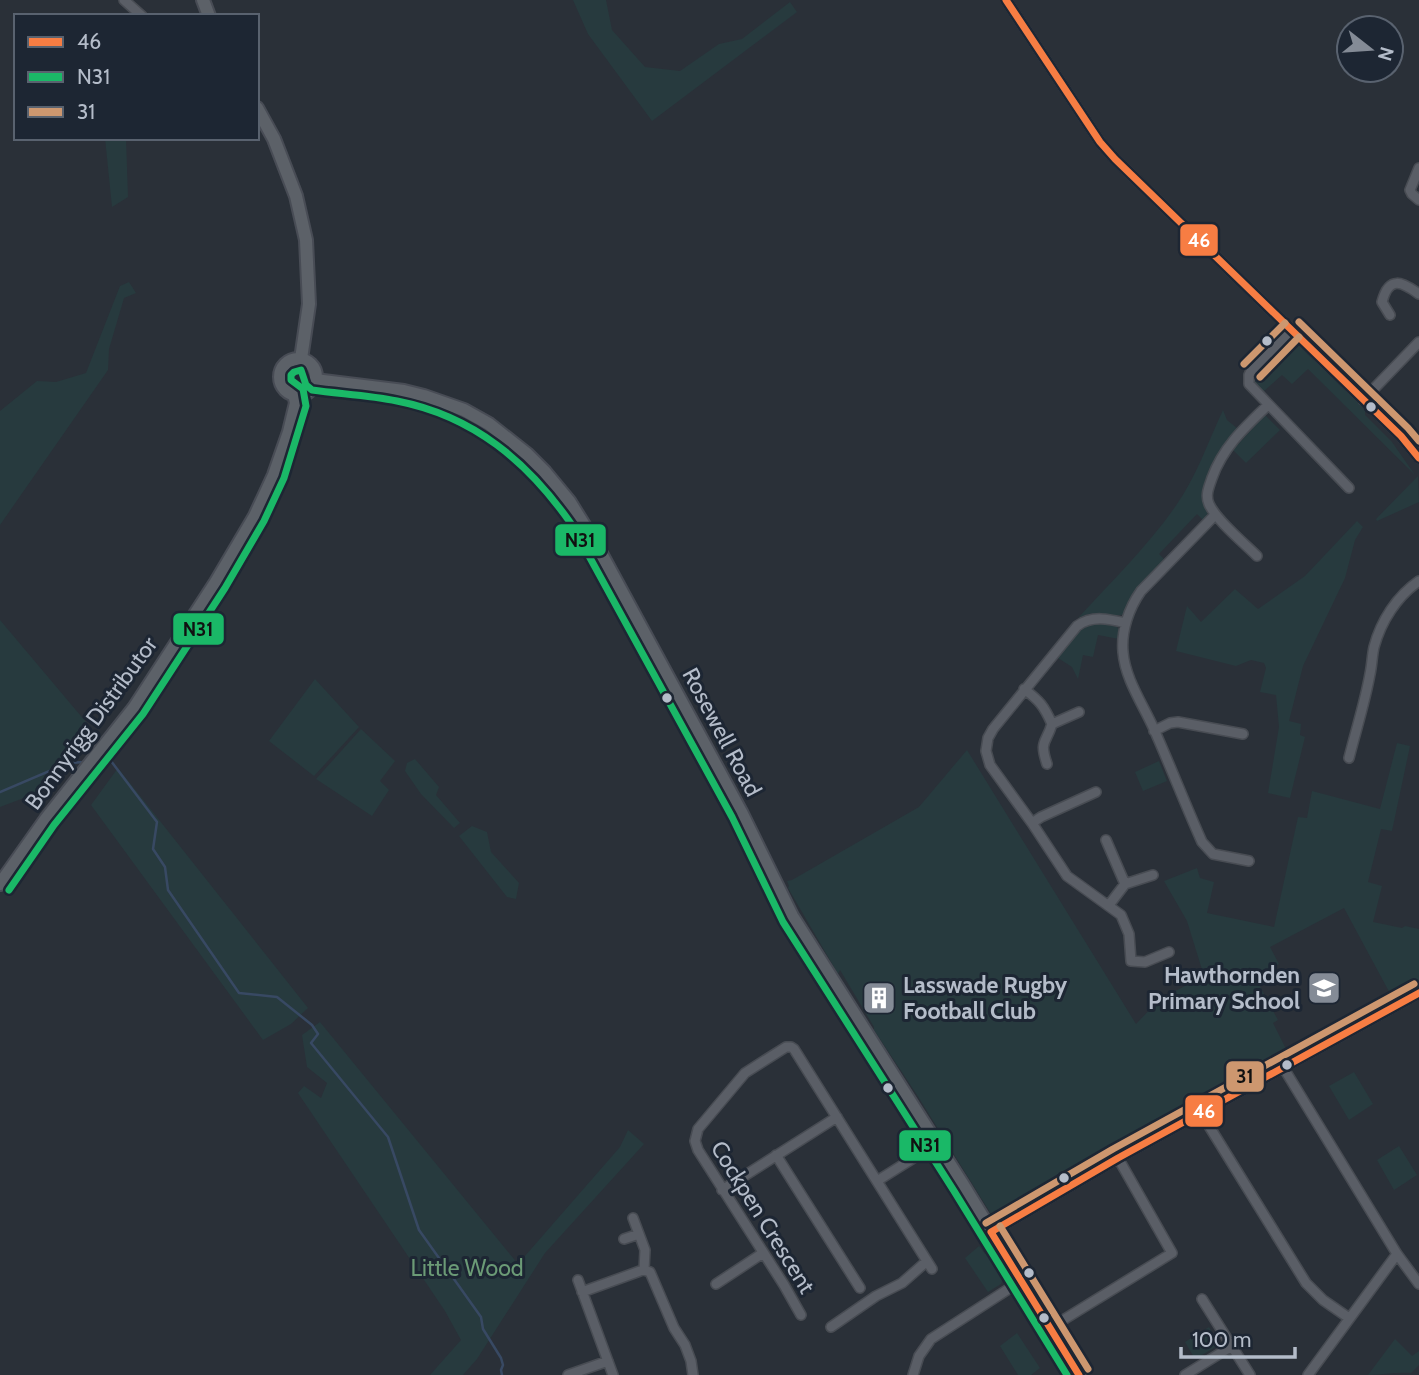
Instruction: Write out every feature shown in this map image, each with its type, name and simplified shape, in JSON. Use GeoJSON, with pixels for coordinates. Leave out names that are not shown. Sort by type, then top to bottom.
{"type":"FeatureCollection","features":[{"type":"Feature","properties":{"kind":"main road"},"geometry":{"type":"LineString","coordinates":[[259,111],[274,139],[296,196],[306,240],[309,304],[301,359]]}},
{"type":"Feature","properties":{"kind":"main road"},"geometry":{"type":"LineString","coordinates":[[301,359],[311,364],[316,374],[315,380],[310,389],[295,394],[284,388],[281,370],[289,361],[301,359]]}},
{"type":"Feature","properties":{"kind":"main road","name":"Rosewell Road"},"geometry":{"type":"LineString","coordinates":[[315,380],[404,391],[464,410],[489,424],[527,454],[569,500],[597,546],[735,801],[792,916],[1079,1375]]}},
{"type":"Feature","properties":{"kind":"main road","name":"Bonnyrigg Distributor"},"geometry":{"type":"LineString","coordinates":[[0,884],[46,819],[134,708],[216,582],[249,527],[274,475],[296,403],[295,394]]}},
{"type":"Feature","properties":{"kind":"street"},"geometry":{"type":"LineString","coordinates":[[124,0],[139,13]]}},
{"type":"Feature","properties":{"kind":"street"},"geometry":{"type":"LineString","coordinates":[[1006,0],[1100,142],[1115,159],[1401,436],[1419,458]]}},
{"type":"Feature","properties":{"kind":"street"},"geometry":{"type":"LineString","coordinates":[[1419,168],[1410,190],[1419,200]]}},
{"type":"Feature","properties":{"kind":"street"},"geometry":{"type":"LineString","coordinates":[[1390,315],[1382,297],[1394,283],[1401,283],[1419,294]]}},
{"type":"Feature","properties":{"kind":"street"},"geometry":{"type":"LineString","coordinates":[[1292,330],[1251,371],[1249,384],[1349,488]]}},
{"type":"Feature","properties":{"kind":"street"},"geometry":{"type":"LineString","coordinates":[[1363,400],[1419,342]]}},
{"type":"Feature","properties":{"kind":"street"},"geometry":{"type":"LineString","coordinates":[[1257,555],[1215,515],[1207,500],[1220,459],[1227,447],[1268,405]]}},
{"type":"Feature","properties":{"kind":"street"},"geometry":{"type":"LineString","coordinates":[[1215,515],[1141,591],[1132,605],[1122,646],[1125,667],[1202,842],[1213,854],[1249,861]]}},
{"type":"Feature","properties":{"kind":"street"},"geometry":{"type":"LineString","coordinates":[[1349,758],[1375,643],[1396,602],[1419,581]]}},
{"type":"Feature","properties":{"kind":"street"},"geometry":{"type":"LineString","coordinates":[[1126,623],[1096,618],[1077,626],[993,729],[986,751],[990,765],[1067,876],[1121,915],[1129,934],[1131,961],[1145,962],[1169,951]]}},
{"type":"Feature","properties":{"kind":"street"},"geometry":{"type":"LineString","coordinates":[[1024,689],[1044,707],[1052,724]]}},
{"type":"Feature","properties":{"kind":"street"},"geometry":{"type":"LineString","coordinates":[[1046,764],[1043,741],[1052,724],[1079,712]]}},
{"type":"Feature","properties":{"kind":"street"},"geometry":{"type":"LineString","coordinates":[[1154,731],[1178,722],[1243,734]]}},
{"type":"Feature","properties":{"kind":"street"},"geometry":{"type":"LineString","coordinates":[[1032,823],[1041,817],[1073,808],[1096,792]]}},
{"type":"Feature","properties":{"kind":"street"},"geometry":{"type":"LineString","coordinates":[[1106,840],[1125,884]]}},
{"type":"Feature","properties":{"kind":"street"},"geometry":{"type":"LineString","coordinates":[[1109,905],[1125,884],[1153,875]]}},
{"type":"Feature","properties":{"kind":"street"},"geometry":{"type":"LineString","coordinates":[[991,1232],[1118,1158],[1419,993]]}},
{"type":"Feature","properties":{"kind":"street","name":"Cockpen Crescent"},"geometry":{"type":"LineString","coordinates":[[801,1315],[698,1150],[695,1137],[698,1129],[745,1073],[786,1047],[794,1049],[837,1117]]}},
{"type":"Feature","properties":{"kind":"street"},"geometry":{"type":"LineString","coordinates":[[1283,1068],[1397,1254],[1419,1284]]}},
{"type":"Feature","properties":{"kind":"street"},"geometry":{"type":"LineString","coordinates":[[1201,1112],[1306,1283],[1323,1300],[1349,1318]]}},
{"type":"Feature","properties":{"kind":"street"},"geometry":{"type":"LineString","coordinates":[[722,1190],[837,1117],[929,1265],[876,1296],[831,1327]]}},
{"type":"Feature","properties":{"kind":"street"},"geometry":{"type":"LineString","coordinates":[[877,1181],[936,1144]]}},
{"type":"Feature","properties":{"kind":"street"},"geometry":{"type":"LineString","coordinates":[[776,1155],[860,1287]]}},
{"type":"Feature","properties":{"kind":"street"},"geometry":{"type":"LineString","coordinates":[[1049,1328],[1172,1253],[1118,1158]]}},
{"type":"Feature","properties":{"kind":"street"},"geometry":{"type":"LineString","coordinates":[[633,1218],[645,1250],[644,1270]]}},
{"type":"Feature","properties":{"kind":"street"},"geometry":{"type":"LineString","coordinates":[[624,1239],[639,1234]]}},
{"type":"Feature","properties":{"kind":"street"},"geometry":{"type":"LineString","coordinates":[[716,1284],[762,1253]]}},
{"type":"Feature","properties":{"kind":"street"},"geometry":{"type":"LineString","coordinates":[[1308,1375],[1397,1254]]}},
{"type":"Feature","properties":{"kind":"street"},"geometry":{"type":"LineString","coordinates":[[582,1292],[644,1270],[650,1272],[674,1328],[685,1345],[693,1375]]}},
{"type":"Feature","properties":{"kind":"street"},"geometry":{"type":"LineString","coordinates":[[578,1280],[613,1375]]}},
{"type":"Feature","properties":{"kind":"street"},"geometry":{"type":"LineString","coordinates":[[913,1375],[919,1356],[931,1339],[1021,1282]]}},
{"type":"Feature","properties":{"kind":"street"},"geometry":{"type":"LineString","coordinates":[[1202,1299],[1250,1375]]}},
{"type":"Feature","properties":{"kind":"street"},"geometry":{"type":"LineString","coordinates":[[1185,1375],[1232,1346]]}},
{"type":"Feature","properties":{"kind":"street"},"geometry":{"type":"LineString","coordinates":[[568,1375],[608,1362]]}},
{"type":"Feature","properties":{"kind":"green space"},"geometry":{"type":"Polygon","coordinates":[[[573,0],[606,0],[612,30],[645,67],[680,71],[719,44],[742,39],[790,2],[797,12],[652,121],[588,34],[573,0]]]}},
{"type":"Feature","properties":{"kind":"green space"},"geometry":{"type":"Polygon","coordinates":[[[105,140],[126,140],[128,197],[112,207],[105,140]]]}},
{"type":"Feature","properties":{"kind":"green space"},"geometry":{"type":"Polygon","coordinates":[[[129,282],[136,293],[124,298],[109,349],[108,370],[0,525],[0,411],[37,381],[56,382],[86,373],[120,286],[129,282]]]}},
{"type":"Feature","properties":{"kind":"green space"},"geometry":{"type":"Polygon","coordinates":[[[1294,344],[1304,348],[1354,396],[1365,415],[1392,442],[1415,475],[1308,369],[1292,384],[1282,375],[1264,391],[1255,386],[1256,375],[1284,347],[1294,344]]]}},
{"type":"Feature","properties":{"kind":"green space"},"geometry":{"type":"Polygon","coordinates":[[[1223,410],[1227,420],[1238,429],[1221,452],[1204,488],[1208,512],[1204,521],[1197,514],[1159,554],[1164,559],[1163,563],[1122,615],[1095,613],[1078,618],[1141,550],[1175,507],[1195,472],[1223,410]]]}},
{"type":"Feature","properties":{"kind":"green space"},"geometry":{"type":"Polygon","coordinates":[[[1264,416],[1280,430],[1246,463],[1233,450],[1264,416]]]}},
{"type":"Feature","properties":{"kind":"green space"},"geometry":{"type":"Polygon","coordinates":[[[1418,476],[1419,502],[1377,521],[1376,519],[1418,476]]]}},
{"type":"Feature","properties":{"kind":"green space"},"geometry":{"type":"Polygon","coordinates":[[[1357,521],[1363,527],[1355,540],[1345,578],[1303,666],[1289,721],[1301,724],[1300,735],[1305,737],[1290,798],[1268,793],[1279,727],[1276,695],[1260,692],[1266,668],[1264,663],[1251,660],[1236,666],[1176,651],[1187,606],[1201,622],[1235,589],[1258,609],[1305,576],[1357,521]]]}},
{"type":"Feature","properties":{"kind":"green space"},"geometry":{"type":"Polygon","coordinates":[[[0,620],[91,728],[53,787],[0,807],[0,620]]]}},
{"type":"Feature","properties":{"kind":"green space"},"geometry":{"type":"Polygon","coordinates":[[[1098,623],[1117,627],[1118,635],[1121,636],[1119,639],[1098,635],[1093,657],[1083,655],[1078,679],[1072,667],[1058,658],[1080,631],[1098,623]]]}},
{"type":"Feature","properties":{"kind":"green space"},"geometry":{"type":"Polygon","coordinates":[[[315,679],[359,727],[314,776],[269,741],[315,679]]]}},
{"type":"Feature","properties":{"kind":"green space"},"geometry":{"type":"Polygon","coordinates":[[[361,729],[395,761],[380,781],[389,790],[372,816],[316,779],[361,729]]]}},
{"type":"Feature","properties":{"kind":"green space"},"geometry":{"type":"Polygon","coordinates":[[[1397,743],[1410,746],[1392,831],[1381,829],[1368,882],[1382,886],[1373,922],[1419,929],[1419,985],[1393,999],[1344,908],[1270,947],[1279,964],[1255,977],[1278,1020],[1273,1023],[1289,1055],[996,1222],[874,1030],[840,970],[838,974],[788,888],[787,881],[919,807],[967,750],[1136,1024],[1160,999],[1204,976],[1187,921],[1164,881],[1197,868],[1200,878],[1214,882],[1207,913],[1274,927],[1298,817],[1307,818],[1312,791],[1380,809],[1397,743]]]}},
{"type":"Feature","properties":{"kind":"green space"},"geometry":{"type":"Polygon","coordinates":[[[415,759],[439,787],[436,795],[460,823],[454,828],[421,794],[405,771],[407,763],[415,759]]]}},
{"type":"Feature","properties":{"kind":"green space"},"geometry":{"type":"Polygon","coordinates":[[[1159,761],[1167,781],[1143,791],[1135,772],[1159,761]]]}},
{"type":"Feature","properties":{"kind":"green space"},"geometry":{"type":"Polygon","coordinates":[[[118,768],[308,1008],[291,1024],[263,1040],[91,805],[118,768]]]}},
{"type":"Feature","properties":{"kind":"green space"},"geometry":{"type":"Polygon","coordinates":[[[472,826],[487,832],[491,852],[519,883],[516,899],[507,897],[459,836],[472,826]]]}},
{"type":"Feature","properties":{"kind":"green space","name":"Little Wood"},"geometry":{"type":"Polygon","coordinates":[[[320,1022],[518,1264],[620,1147],[628,1130],[644,1144],[545,1253],[477,1359],[463,1375],[430,1375],[461,1340],[445,1311],[298,1093],[304,1086],[321,1098],[327,1083],[307,1067],[302,1035],[320,1022]]]}},
{"type":"Feature","properties":{"kind":"green space"},"geometry":{"type":"Polygon","coordinates":[[[1354,1072],[1373,1104],[1349,1120],[1329,1086],[1354,1072]]]}},
{"type":"Feature","properties":{"kind":"green space"},"geometry":{"type":"Polygon","coordinates":[[[1399,1146],[1417,1175],[1394,1190],[1377,1160],[1399,1146]]]}},
{"type":"Feature","properties":{"kind":"green space"},"geometry":{"type":"Polygon","coordinates":[[[979,1246],[985,1254],[992,1251],[1005,1272],[1001,1284],[988,1292],[965,1258],[979,1246]]]}},
{"type":"Feature","properties":{"kind":"green space"},"geometry":{"type":"Polygon","coordinates":[[[1209,1327],[1219,1345],[1195,1359],[1185,1342],[1209,1327]]]}},
{"type":"Feature","properties":{"kind":"green space"},"geometry":{"type":"Polygon","coordinates":[[[1017,1333],[1040,1368],[1031,1375],[1018,1375],[1000,1346],[1017,1333]]]}},
{"type":"Feature","properties":{"kind":"green space"},"geometry":{"type":"Polygon","coordinates":[[[1395,1339],[1412,1356],[1419,1351],[1419,1365],[1411,1373],[1368,1375],[1395,1339]]]}},
{"type":"Feature","properties":{"kind":"waterway"},"geometry":{"type":"LineString","coordinates":[[99,762],[111,761],[157,822],[153,849],[165,867],[168,890],[239,993],[277,997],[312,1025],[318,1034],[311,1043],[388,1137],[419,1230],[481,1317],[483,1329],[501,1358],[502,1375]]}},
{"type":"Feature","properties":{"kind":"waterway"},"geometry":{"type":"LineString","coordinates":[[0,792],[68,763],[85,762]]}},
{"type":"Feature","properties":{"kind":"transit line","name":"46"},"geometry":{"type":"LineString","coordinates":[[1006,0],[1100,142],[1115,159],[1401,436],[1419,458]]}},
{"type":"Feature","properties":{"kind":"transit line","name":"31"},"geometry":{"type":"LineString","coordinates":[[1299,322],[1419,441]]}},
{"type":"Feature","properties":{"kind":"transit line","name":"31"},"geometry":{"type":"LineString","coordinates":[[1244,364],[1285,323]]}},
{"type":"Feature","properties":{"kind":"transit line","name":"31"},"geometry":{"type":"LineString","coordinates":[[1260,377],[1299,337]]}},
{"type":"Feature","properties":{"kind":"transit line","name":"N31"},"geometry":{"type":"LineString","coordinates":[[9,890],[54,825],[143,714],[225,588],[264,521],[284,478],[306,406],[303,389],[291,380],[291,375],[301,370],[306,385],[312,390],[397,401],[451,418],[475,430],[518,462],[572,525],[732,817],[783,922],[1067,1375]]}},
{"type":"Feature","properties":{"kind":"transit line","name":"31"},"geometry":{"type":"LineString","coordinates":[[986,1223],[1113,1149],[1414,984]]}},
{"type":"Feature","properties":{"kind":"transit line","name":"46"},"geometry":{"type":"LineString","coordinates":[[991,1232],[1118,1158],[1419,993]]}},
{"type":"Feature","properties":{"kind":"transit line","name":"31"},"geometry":{"type":"LineString","coordinates":[[1000,1226],[1088,1369]]}},
{"type":"Feature","properties":{"kind":"transit line","name":"46"},"geometry":{"type":"LineString","coordinates":[[991,1232],[1079,1375]]}},
{"type":"Feature","properties":{"kind":"place","name":"Hawthornden Primary School"},"geometry":{"type":"Point","coordinates":[1324,988]}},
{"type":"Feature","properties":{"kind":"place","name":"Lasswade Rugby Football Club"},"geometry":{"type":"Point","coordinates":[879,998]}}]}
